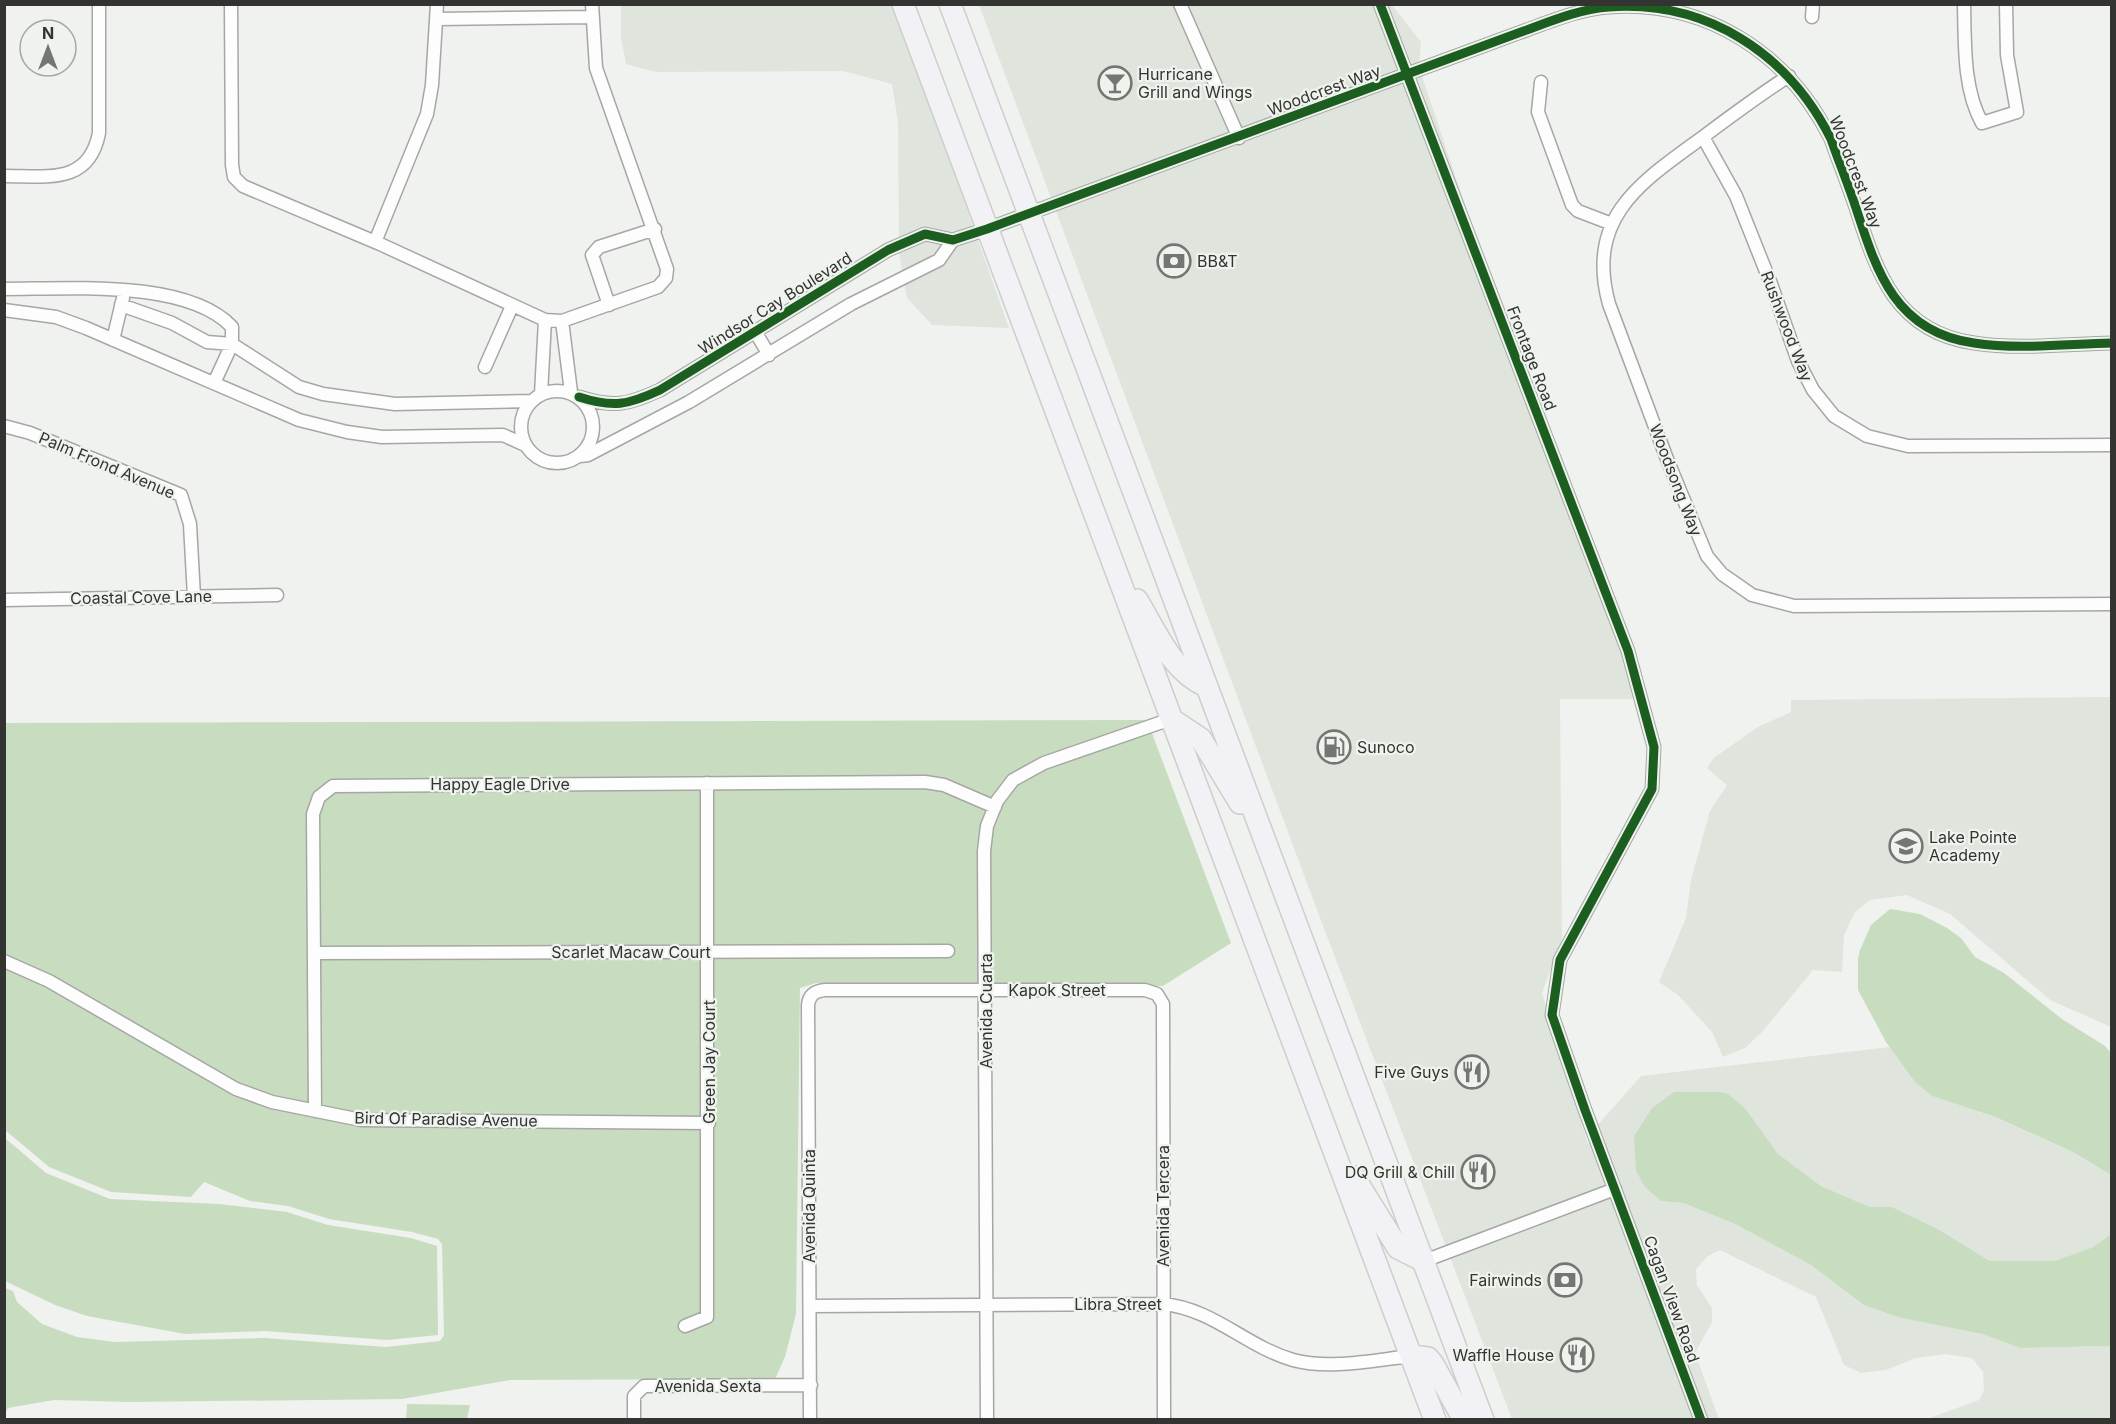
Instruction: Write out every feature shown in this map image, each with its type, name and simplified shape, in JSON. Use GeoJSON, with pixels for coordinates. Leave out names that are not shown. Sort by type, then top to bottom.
{"type":"FeatureCollection","features":[{"type":"Feature","properties":{"kind":"highway"},"geometry":{"type":"LineString","coordinates":[[903,4],[1436,1419]]}},
{"type":"Feature","properties":{"kind":"highway"},"geometry":{"type":"LineString","coordinates":[[950,4],[1483,1419]]}},
{"type":"Feature","properties":{"kind":"highway"},"geometry":{"type":"LineString","coordinates":[[1111,558],[1179,669],[1191,680],[1206,686]]}},
{"type":"Feature","properties":{"kind":"highway"},"geometry":{"type":"LineString","coordinates":[[1171,719],[1201,739],[1267,848]]}},
{"type":"Feature","properties":{"kind":"highway"},"geometry":{"type":"LineString","coordinates":[[1325,1127],[1392,1241],[1405,1254],[1424,1261]]}},
{"type":"Feature","properties":{"kind":"highway"},"geometry":{"type":"LineString","coordinates":[[1412,1356],[1428,1358],[1433,1364],[1464,1419]]}},
{"type":"Feature","properties":{"kind":"street"},"geometry":{"type":"LineString","coordinates":[[4,176],[63,176],[84,166],[96,150],[99,133],[99,4]]}},
{"type":"Feature","properties":{"kind":"street"},"geometry":{"type":"LineString","coordinates":[[231,4],[234,177],[243,186],[375,242],[545,320],[562,321],[663,284],[668,269],[596,68],[593,11],[437,19]]}},
{"type":"Feature","properties":{"kind":"street"},"geometry":{"type":"LineString","coordinates":[[375,242],[427,114],[432,85],[437,4]]}},
{"type":"Feature","properties":{"kind":"street"},"geometry":{"type":"LineString","coordinates":[[1180,4],[1239,138]]}},
{"type":"Feature","properties":{"kind":"street","name":"Frontage Road"},"geometry":{"type":"LineString","coordinates":[[1380,4],[1628,651],[1654,747],[1652,789],[1560,960],[1552,1015],[1615,1189]]}},
{"type":"Feature","properties":{"kind":"street"},"geometry":{"type":"LineString","coordinates":[[1964,4],[1965,51],[1975,110],[1982,123],[2018,112],[2007,55],[2006,4]]}},
{"type":"Feature","properties":{"kind":"street","name":"Woodcrest Way"},"geometry":{"type":"LineString","coordinates":[[987,229],[1553,21],[1610,7],[1653,6],[1698,16],[1724,27],[1766,55],[1789,76],[1816,111],[1831,139],[1883,281],[1899,306],[1916,321],[1949,338],[1973,343],[2112,343]]}},
{"type":"Feature","properties":{"kind":"street","name":"Woodsong Way"},"geometry":{"type":"LineString","coordinates":[[1789,76],[1653,173],[1626,198],[1612,224],[1603,254],[1609,304],[1698,539],[1707,556],[1735,585],[1752,595],[1794,606],[2112,604]]}},
{"type":"Feature","properties":{"kind":"street"},"geometry":{"type":"LineString","coordinates":[[1541,82],[1538,111],[1572,205],[1578,212],[1612,224]]}},
{"type":"Feature","properties":{"kind":"street","name":"Rushwood Way"},"geometry":{"type":"LineString","coordinates":[[1703,137],[1736,196],[1798,361],[1813,390],[1834,417],[1867,436],[1908,446],[2112,446]]}},
{"type":"Feature","properties":{"kind":"street"},"geometry":{"type":"LineString","coordinates":[[609,305],[592,255],[599,247],[655,229]]}},
{"type":"Feature","properties":{"kind":"street","name":"Windsor Cay Boulevard"},"geometry":{"type":"LineString","coordinates":[[121,305],[172,323],[207,342],[232,344],[299,387],[348,399],[395,404],[536,398],[559,390],[617,405],[637,400],[686,376],[888,250],[925,234],[953,240],[987,229]]}},
{"type":"Feature","properties":{"kind":"street"},"geometry":{"type":"LineString","coordinates":[[580,456],[588,455],[689,402],[825,319],[939,261],[953,240]]}},
{"type":"Feature","properties":{"kind":"street"},"geometry":{"type":"LineString","coordinates":[[4,289],[160,292],[190,300],[210,309],[232,327],[232,344],[214,383]]}},
{"type":"Feature","properties":{"kind":"street"},"geometry":{"type":"LineString","coordinates":[[113,340],[125,291]]}},
{"type":"Feature","properties":{"kind":"street"},"geometry":{"type":"LineString","coordinates":[[485,367],[512,306]]}},
{"type":"Feature","properties":{"kind":"street"},"geometry":{"type":"LineString","coordinates":[[4,310],[56,317],[298,420],[347,432],[382,436],[503,435],[525,446],[539,458],[556,464],[569,462],[588,448],[594,426],[587,405],[575,395],[562,321]]}},
{"type":"Feature","properties":{"kind":"street"},"geometry":{"type":"LineString","coordinates":[[525,446],[520,422],[536,398],[545,320]]}},
{"type":"Feature","properties":{"kind":"street"},"geometry":{"type":"LineString","coordinates":[[756,333],[769,355]]}},
{"type":"Feature","properties":{"kind":"street","name":"Palm Frond Avenue"},"geometry":{"type":"LineString","coordinates":[[4,426],[30,433],[181,495],[190,524],[194,597]]}},
{"type":"Feature","properties":{"kind":"street","name":"Coastal Cove Lane"},"geometry":{"type":"LineString","coordinates":[[4,600],[277,595]]}},
{"type":"Feature","properties":{"kind":"street","name":"Avenida Cuarta"},"geometry":{"type":"LineString","coordinates":[[987,1419],[984,851],[987,826],[995,807],[1013,780],[1044,763],[1171,719]]}},
{"type":"Feature","properties":{"kind":"street","name":"Happy Eagle Drive"},"geometry":{"type":"LineString","coordinates":[[315,1111],[314,810],[322,794],[333,786],[925,782],[944,785],[995,807]]}},
{"type":"Feature","properties":{"kind":"street","name":"Green Jay Court"},"geometry":{"type":"LineString","coordinates":[[685,1326],[707,1317],[709,1123],[707,783]]}},
{"type":"Feature","properties":{"kind":"street","name":"Scarlet Macaw Court"},"geometry":{"type":"LineString","coordinates":[[314,953],[948,951]]}},
{"type":"Feature","properties":{"kind":"street","name":"Bird Of Paradise Avenue"},"geometry":{"type":"LineString","coordinates":[[4,961],[49,981],[248,1095],[315,1111],[361,1120],[709,1123]]}},
{"type":"Feature","properties":{"kind":"street","name":"Kapok Street"},"geometry":{"type":"LineString","coordinates":[[813,994],[825,990],[1145,990],[1157,994]]}},
{"type":"Feature","properties":{"kind":"street","name":"Avenida Quinta"},"geometry":{"type":"LineString","coordinates":[[810,1419],[808,1005],[813,994]]}},
{"type":"Feature","properties":{"kind":"street","name":"Avenida Tercera"},"geometry":{"type":"LineString","coordinates":[[1157,994],[1163,1004],[1164,1419]]}},
{"type":"Feature","properties":{"kind":"street"},"geometry":{"type":"LineString","coordinates":[[1424,1261],[1615,1189]]}},
{"type":"Feature","properties":{"kind":"street","name":"Cagan View Road"},"geometry":{"type":"LineString","coordinates":[[1615,1189],[1701,1419]]}},
{"type":"Feature","properties":{"kind":"street","name":"Libra Street"},"geometry":{"type":"LineString","coordinates":[[810,1306],[1163,1304],[1196,1310],[1270,1351],[1293,1360],[1332,1363],[1412,1356]]}},
{"type":"Feature","properties":{"kind":"street","name":"Avenida Sexta"},"geometry":{"type":"LineString","coordinates":[[634,1419],[634,1396],[644,1386],[811,1385]]}},
{"type":"Feature","properties":{"kind":"shaded area"},"geometry":{"type":"Polygon","coordinates":[[[621,5],[895,5],[1009,328],[932,325],[907,298],[899,252],[898,122],[892,84],[843,71],[656,72],[626,64],[621,37],[621,5]]]}},
{"type":"Feature","properties":{"kind":"shaded area"},"geometry":{"type":"Polygon","coordinates":[[[979,5],[1392,5],[1421,42],[1419,67],[1563,499],[1643,699],[1560,699],[1562,939],[1542,993],[1588,1144],[1596,1127],[1641,1076],[1890,1047],[1932,1096],[1994,1117],[2073,1152],[2111,1175],[2111,1234],[2093,1247],[2055,1261],[1990,1261],[1938,1229],[1892,1207],[1870,1207],[1821,1186],[1777,1154],[1745,1108],[1642,1125],[1634,1136],[1661,1201],[1683,1203],[1735,1224],[1811,1265],[1862,1305],[1901,1318],[1982,1334],[2020,1348],[2111,1346],[2111,1419],[1927,1419],[1979,1400],[1984,1390],[1983,1372],[1972,1358],[1945,1354],[1916,1358],[1886,1370],[1861,1373],[1844,1365],[1816,1297],[1720,1250],[1708,1256],[1696,1269],[1697,1285],[1712,1308],[1712,1322],[1695,1353],[1719,1419],[1512,1419],[1323,926],[979,5]]]}},
{"type":"Feature","properties":{"kind":"shaded area","name":"Lake Pointe Academy"},"geometry":{"type":"Polygon","coordinates":[[[2111,697],[2111,1027],[2050,1000],[1950,914],[1907,895],[1870,900],[1855,912],[1844,935],[1842,972],[1813,970],[1762,1032],[1745,1048],[1723,1057],[1712,1032],[1678,995],[1659,982],[1686,918],[1691,880],[1710,811],[1727,785],[1707,768],[1715,757],[1758,727],[1791,712],[1791,700],[2111,697]]]}},
{"type":"Feature","properties":{"kind":"green space"},"geometry":{"type":"Polygon","coordinates":[[[1147,720],[1231,943],[1163,986],[816,983],[800,988],[796,1314],[785,1357],[775,1379],[510,1380],[402,1399],[130,1402],[54,1400],[8,1408],[5,1413],[5,1288],[13,1291],[17,1302],[42,1324],[77,1337],[115,1342],[264,1338],[386,1347],[440,1341],[444,1335],[442,1244],[438,1239],[412,1232],[329,1219],[288,1206],[250,1201],[204,1182],[191,1197],[111,1192],[49,1167],[5,1130],[5,723],[1147,720]]]}},
{"type":"Feature","properties":{"kind":"green space"},"geometry":{"type":"Polygon","coordinates":[[[1890,909],[1920,914],[1947,928],[1961,938],[1975,957],[2004,973],[2062,1019],[2105,1046],[2112,1054],[2111,1175],[2073,1152],[1995,1117],[1932,1096],[1915,1082],[1886,1042],[1858,990],[1860,950],[1871,925],[1890,909]]]}},
{"type":"Feature","properties":{"kind":"green space"},"geometry":{"type":"Polygon","coordinates":[[[1674,1092],[1728,1094],[1745,1108],[1778,1154],[1821,1186],[1870,1207],[1892,1207],[1938,1229],[1990,1261],[2055,1261],[2093,1247],[2111,1234],[2111,1346],[2020,1348],[1982,1334],[1901,1318],[1863,1305],[1811,1265],[1735,1224],[1683,1203],[1661,1201],[1645,1187],[1636,1171],[1634,1136],[1652,1108],[1674,1092]]]}},
{"type":"Feature","properties":{"kind":"green space"},"geometry":{"type":"Polygon","coordinates":[[[5,1138],[46,1173],[110,1199],[219,1204],[287,1212],[328,1225],[411,1238],[437,1246],[438,1335],[387,1340],[264,1331],[185,1334],[87,1316],[55,1305],[5,1281],[5,1138]]]}},
{"type":"Feature","properties":{"kind":"green space"},"geometry":{"type":"Polygon","coordinates":[[[407,1404],[470,1405],[467,1419],[406,1420],[407,1404]]]}},
{"type":"Feature","properties":{"kind":"cycle path"},"geometry":{"type":"LineString","coordinates":[[1380,4],[1628,651],[1654,747],[1652,789],[1560,960],[1552,1015],[1585,1110],[1701,1420]]}},
{"type":"Feature","properties":{"kind":"cycle path"},"geometry":{"type":"LineString","coordinates":[[579,397],[611,404],[629,402],[660,390],[888,250],[925,234],[953,240],[987,229],[1553,20],[1587,10],[1609,7],[1645,7],[1679,13],[1711,23],[1740,38],[1792,81],[1813,108],[1831,139],[1872,255],[1882,276],[1908,313],[1926,326],[1947,337],[1991,345],[2112,343]]}},
{"type":"Feature","properties":{"kind":"place","name":"Hurricane Grill and Wings"},"geometry":{"type":"Point","coordinates":[1115,83]}},
{"type":"Feature","properties":{"kind":"place","name":"BB&T"},"geometry":{"type":"Point","coordinates":[1174,261]}},
{"type":"Feature","properties":{"kind":"place","name":"Sunoco"},"geometry":{"type":"Point","coordinates":[1334,747]}},
{"type":"Feature","properties":{"kind":"place","name":"Lake Pointe Academy"},"geometry":{"type":"Point","coordinates":[1906,846]}},
{"type":"Feature","properties":{"kind":"place","name":"Five Guys"},"geometry":{"type":"Point","coordinates":[1472,1072]}},
{"type":"Feature","properties":{"kind":"place","name":"DQ Grill & Chill"},"geometry":{"type":"Point","coordinates":[1478,1172]}},
{"type":"Feature","properties":{"kind":"place","name":"Fairwinds"},"geometry":{"type":"Point","coordinates":[1565,1280]}},
{"type":"Feature","properties":{"kind":"place","name":"Waffle House"},"geometry":{"type":"Point","coordinates":[1577,1355]}}]}
